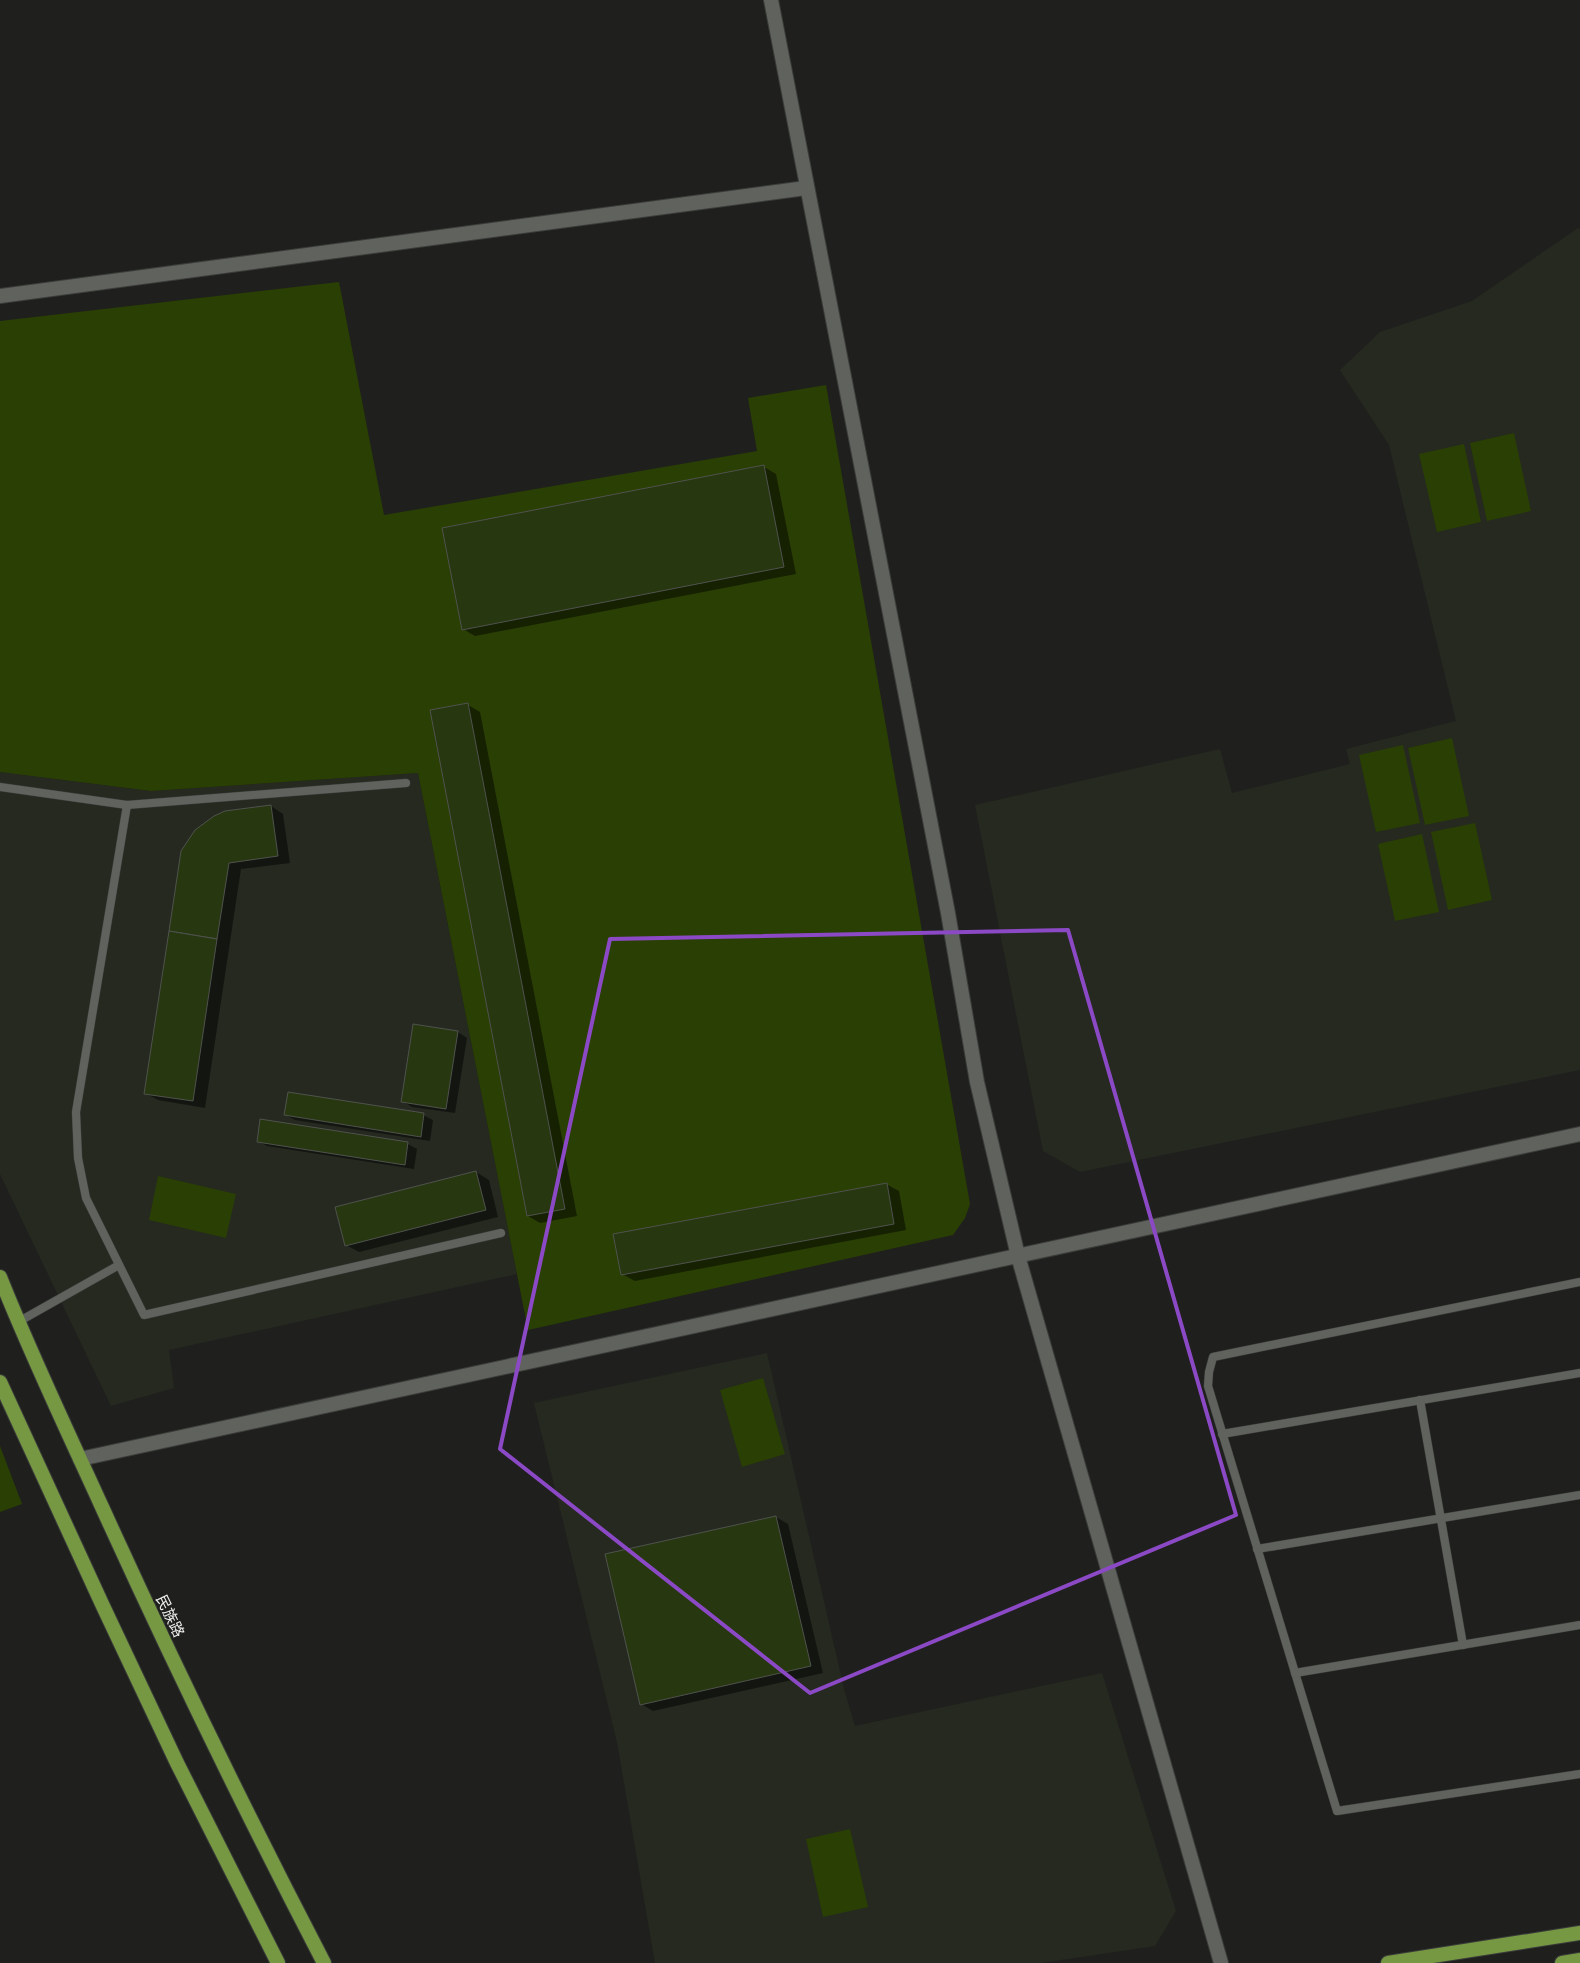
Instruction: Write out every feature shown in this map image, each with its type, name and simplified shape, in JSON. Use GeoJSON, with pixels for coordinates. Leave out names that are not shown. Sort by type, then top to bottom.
{"type":"FeatureCollection","features":[{"type":"Feature","properties":{"kind":"main road","name":"民族路"},"geometry":{"type":"LineString","coordinates":[[0,1277],[18,1322],[138,1587],[210,1736],[324,1963]]}},
{"type":"Feature","properties":{"kind":"main road"},"geometry":{"type":"LineString","coordinates":[[0,1382],[177,1763],[278,1963]]}},
{"type":"Feature","properties":{"kind":"main road"},"geometry":{"type":"LineString","coordinates":[[1388,1963],[1580,1933]]}},
{"type":"Feature","properties":{"kind":"main road"},"geometry":{"type":"LineString","coordinates":[[1562,1963],[1580,1960]]}},
{"type":"Feature","properties":{"kind":"street"},"geometry":{"type":"LineString","coordinates":[[771,0],[948,913],[977,1082],[1018,1255],[1221,1963]]}},
{"type":"Feature","properties":{"kind":"street"},"geometry":{"type":"LineString","coordinates":[[0,296],[806,188]]}},
{"type":"Feature","properties":{"kind":"street"},"geometry":{"type":"LineString","coordinates":[[80,1459],[1580,1134]]}},
{"type":"Feature","properties":{"kind":"lane"},"geometry":{"type":"LineString","coordinates":[[0,787],[127,805],[406,783]]}},
{"type":"Feature","properties":{"kind":"lane"},"geometry":{"type":"LineString","coordinates":[[127,805],[76,1112],[78,1158],[86,1198],[144,1315],[501,1233]]}},
{"type":"Feature","properties":{"kind":"lane"},"geometry":{"type":"LineString","coordinates":[[18,1322],[119,1265]]}},
{"type":"Feature","properties":{"kind":"lane"},"geometry":{"type":"LineString","coordinates":[[1580,1282],[1213,1357],[1208,1386],[1337,1810],[1580,1774]]}},
{"type":"Feature","properties":{"kind":"lane"},"geometry":{"type":"LineString","coordinates":[[1222,1434],[1580,1373]]}},
{"type":"Feature","properties":{"kind":"lane"},"geometry":{"type":"LineString","coordinates":[[1420,1400],[1463,1645]]}},
{"type":"Feature","properties":{"kind":"lane"},"geometry":{"type":"LineString","coordinates":[[1258,1549],[1580,1495]]}},
{"type":"Feature","properties":{"kind":"lane"},"geometry":{"type":"LineString","coordinates":[[1295,1673],[1580,1625]]}},
{"type":"Feature","properties":{"kind":"highlighted area"},"geometry":{"type":"Polygon","coordinates":[[[1068,930],[1236,1515],[810,1693],[500,1449],[610,939],[1068,930]]]}},
{"type":"Feature","properties":{"kind":"shaded area"},"geometry":{"type":"Polygon","coordinates":[[[1578,228],[1580,229],[1580,1070],[1080,1172],[1043,1151],[975,805],[1220,749],[1232,793],[1350,764],[1346,749],[1456,721],[1389,445],[1340,370],[1380,332],[1472,301],[1578,228]]]}},
{"type":"Feature","properties":{"kind":"shaded area"},"geometry":{"type":"Polygon","coordinates":[[[0,772],[151,791],[418,773],[517,1274],[169,1350],[174,1388],[111,1406],[0,1174],[0,772]]]}},
{"type":"Feature","properties":{"kind":"shaded area"},"geometry":{"type":"Polygon","coordinates":[[[767,1353],[845,1693],[855,1726],[1102,1673],[1176,1911],[1155,1946],[1041,1963],[655,1963],[617,1742],[534,1403],[767,1353]]]}},
{"type":"Feature","properties":{"kind":"green space"},"geometry":{"type":"Polygon","coordinates":[[[339,282],[384,515],[757,451],[748,398],[826,385],[970,1204],[965,1218],[953,1235],[528,1330],[418,773],[151,791],[0,772],[0,321],[339,282]]]}},
{"type":"Feature","properties":{"kind":"green space"},"geometry":{"type":"Polygon","coordinates":[[[1514,433],[1531,511],[1487,521],[1470,443],[1514,433]]]}},
{"type":"Feature","properties":{"kind":"green space"},"geometry":{"type":"Polygon","coordinates":[[[1464,444],[1481,522],[1437,532],[1419,454],[1464,444]]]}},
{"type":"Feature","properties":{"kind":"green space"},"geometry":{"type":"Polygon","coordinates":[[[1452,738],[1469,816],[1425,825],[1408,748],[1452,738]]]}},
{"type":"Feature","properties":{"kind":"green space"},"geometry":{"type":"Polygon","coordinates":[[[1403,745],[1420,823],[1376,832],[1359,755],[1403,745]]]}},
{"type":"Feature","properties":{"kind":"green space"},"geometry":{"type":"Polygon","coordinates":[[[1475,823],[1492,900],[1448,910],[1431,832],[1475,823]]]}},
{"type":"Feature","properties":{"kind":"green space"},"geometry":{"type":"Polygon","coordinates":[[[1422,834],[1439,912],[1395,921],[1378,844],[1422,834]]]}},
{"type":"Feature","properties":{"kind":"green space"},"geometry":{"type":"Polygon","coordinates":[[[158,1176],[236,1194],[226,1238],[149,1220],[158,1176]]]}},
{"type":"Feature","properties":{"kind":"green space"},"geometry":{"type":"Polygon","coordinates":[[[763,1378],[785,1454],[742,1467],[720,1390],[763,1378]]]}},
{"type":"Feature","properties":{"kind":"green space"},"geometry":{"type":"Polygon","coordinates":[[[0,1446],[22,1504],[0,1512],[0,1446]]]}},
{"type":"Feature","properties":{"kind":"green space"},"geometry":{"type":"Polygon","coordinates":[[[850,1829],[868,1907],[823,1917],[806,1839],[850,1829]]]}},
{"type":"Feature","properties":{"kind":"building"},"geometry":{"type":"Polygon","coordinates":[[[764,465],[784,567],[462,630],[442,528],[764,465]]]}},
{"type":"Feature","properties":{"kind":"building"},"geometry":{"type":"Polygon","coordinates":[[[468,703],[565,1209],[527,1216],[430,710],[468,703]]]}},
{"type":"Feature","properties":{"kind":"building"},"geometry":{"type":"Polygon","coordinates":[[[271,805],[278,856],[229,863],[217,939],[169,931],[181,851],[195,830],[214,816],[225,811],[271,805]]]}},
{"type":"Feature","properties":{"kind":"building"},"geometry":{"type":"Polygon","coordinates":[[[169,931],[217,939],[193,1101],[144,1094],[169,931]]]}},
{"type":"Feature","properties":{"kind":"building"},"geometry":{"type":"Polygon","coordinates":[[[413,1024],[458,1031],[446,1109],[401,1102],[413,1024]]]}},
{"type":"Feature","properties":{"kind":"building"},"geometry":{"type":"Polygon","coordinates":[[[288,1092],[424,1113],[421,1137],[284,1115],[288,1092]]]}},
{"type":"Feature","properties":{"kind":"building"},"geometry":{"type":"Polygon","coordinates":[[[260,1119],[408,1142],[405,1165],[257,1142],[260,1119]]]}},
{"type":"Feature","properties":{"kind":"building"},"geometry":{"type":"Polygon","coordinates":[[[476,1171],[486,1210],[345,1246],[335,1207],[476,1171]]]}},
{"type":"Feature","properties":{"kind":"building"},"geometry":{"type":"Polygon","coordinates":[[[887,1183],[894,1224],[621,1275],[613,1234],[887,1183]]]}},
{"type":"Feature","properties":{"kind":"building"},"geometry":{"type":"Polygon","coordinates":[[[776,1516],[811,1666],[640,1705],[605,1554],[776,1516]]]}}]}
